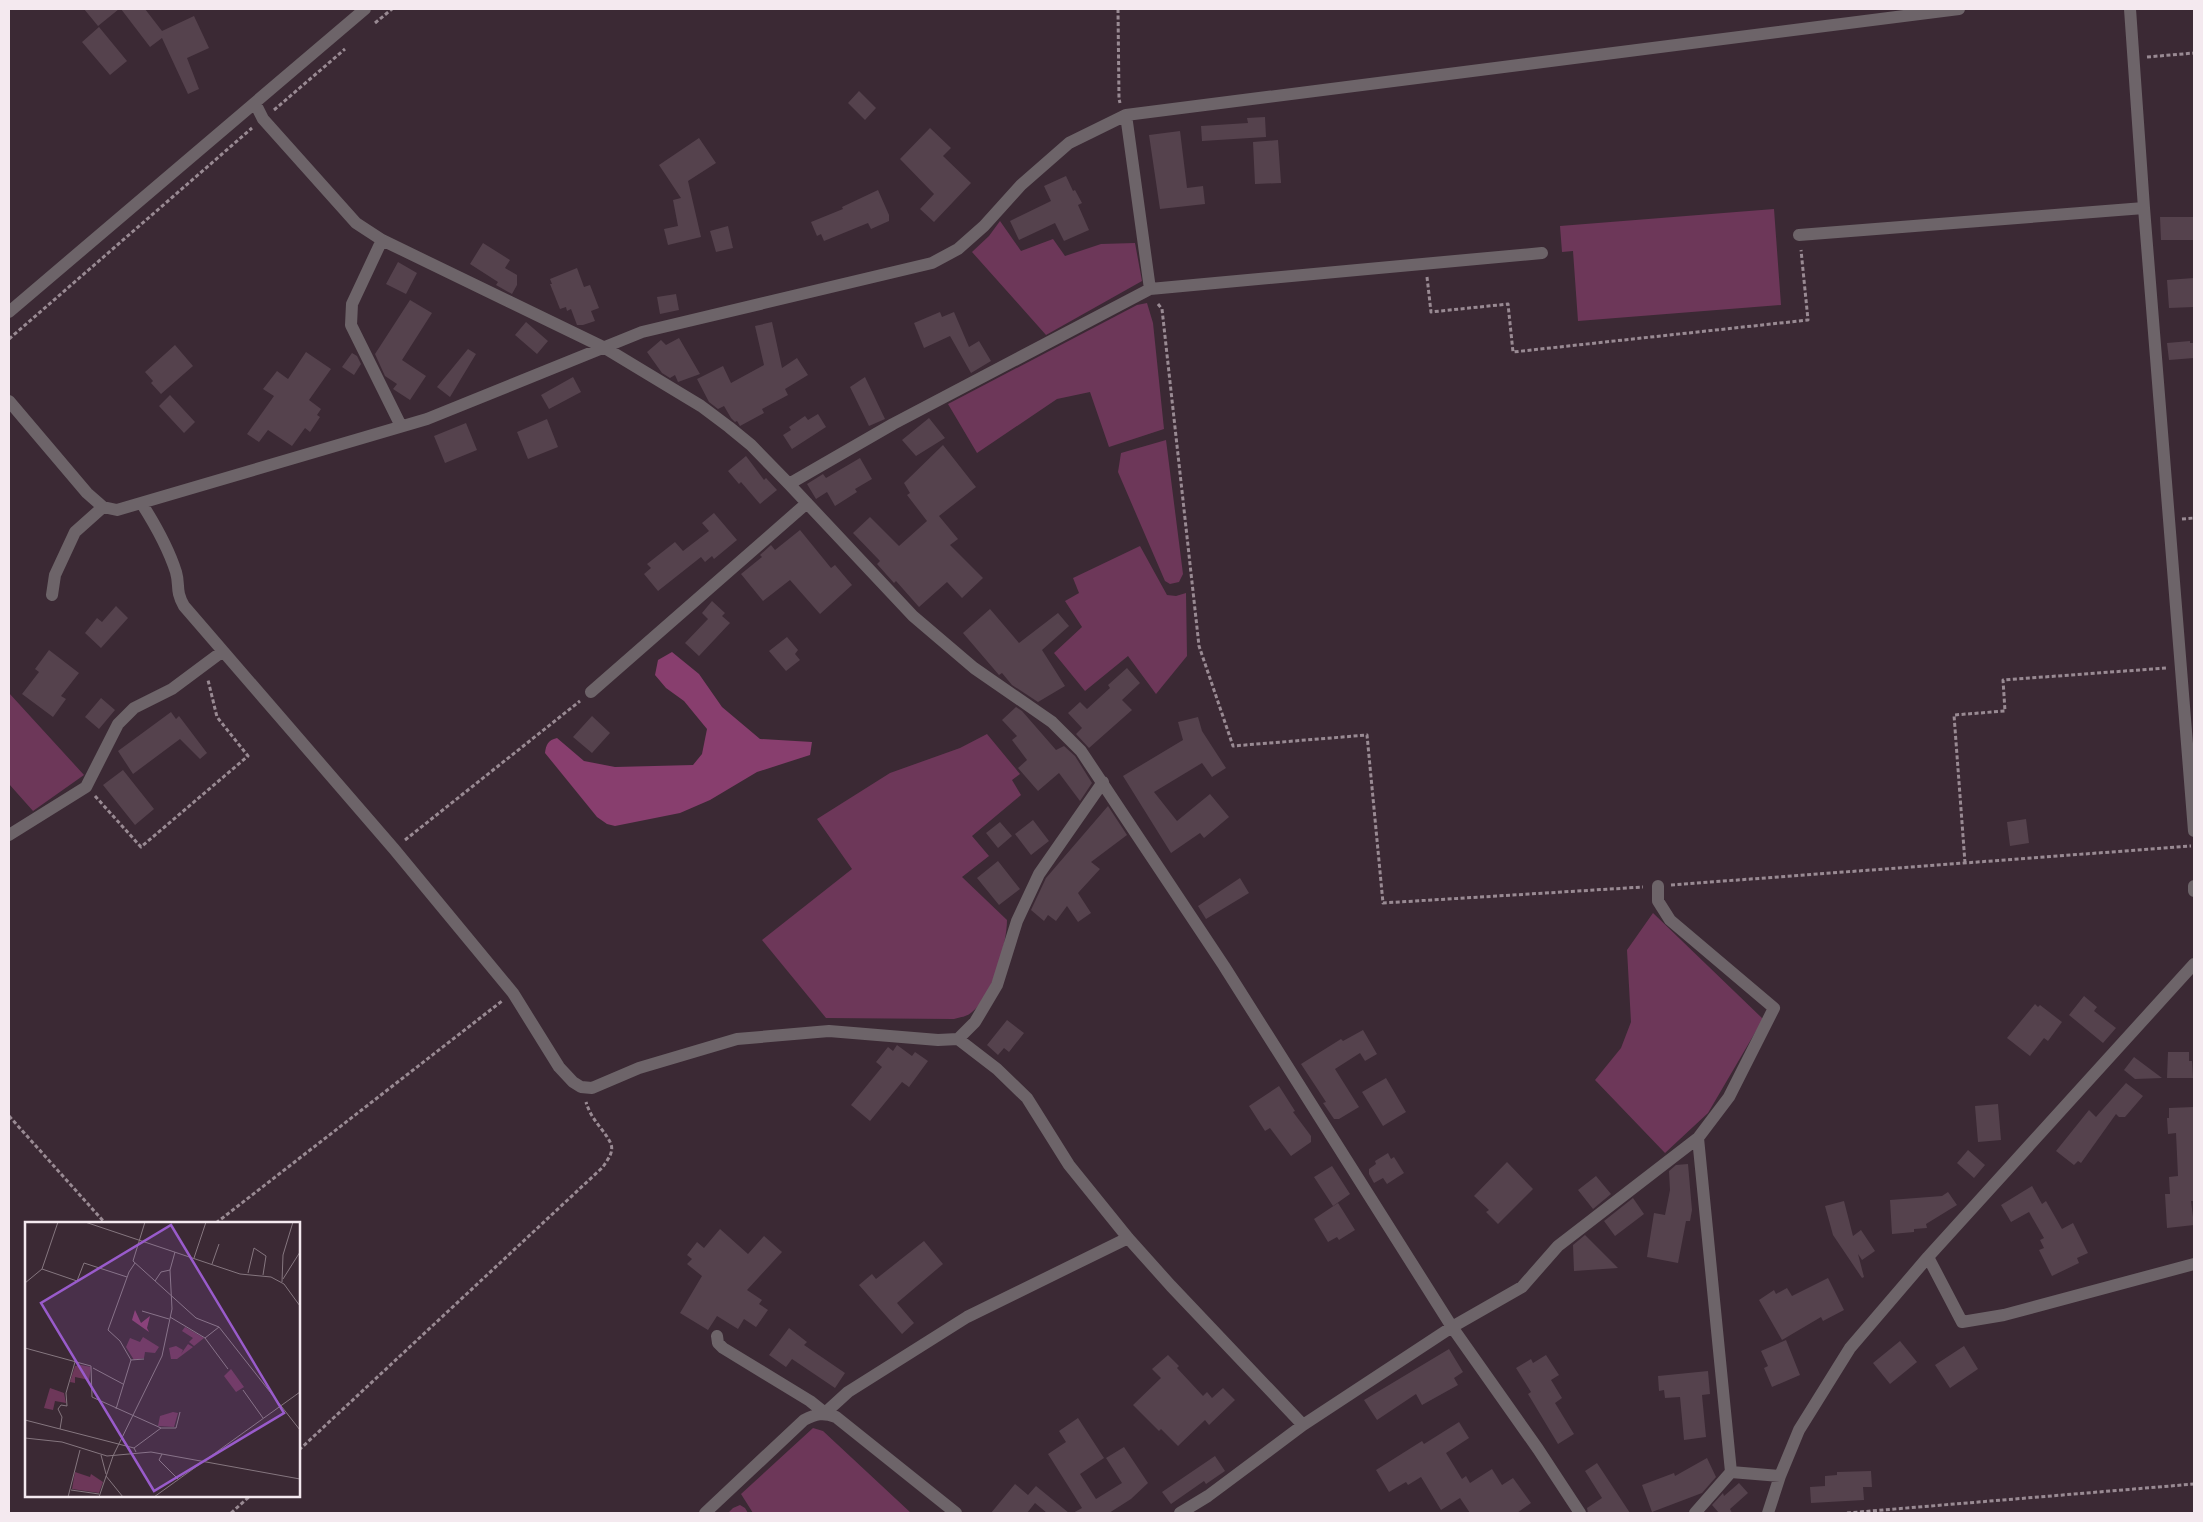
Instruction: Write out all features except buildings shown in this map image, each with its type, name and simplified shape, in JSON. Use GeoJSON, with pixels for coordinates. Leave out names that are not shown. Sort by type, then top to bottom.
{"type":"FeatureCollection","features":[{"type":"Feature","properties":{"kind":"street"},"geometry":{"type":"LineString","coordinates":[[9,312],[365,9]]}},
{"type":"Feature","properties":{"kind":"street"},"geometry":{"type":"LineString","coordinates":[[9,401],[87,494],[103,507],[117,510],[427,419],[642,332],[932,262],[958,249],[984,226],[1021,185],[1069,143],[1126,115],[1959,9]]}},
{"type":"Feature","properties":{"kind":"street"},"geometry":{"type":"LineString","coordinates":[[2130,9],[2194,831]]}},
{"type":"Feature","properties":{"kind":"street"},"geometry":{"type":"LineString","coordinates":[[255,103],[264,119],[356,223],[382,240],[605,348],[701,406],[729,427],[751,445],[789,484],[913,616],[974,668],[1052,722],[1081,751],[1224,966],[1452,1328],[1538,1449],[1580,1513]]}},
{"type":"Feature","properties":{"kind":"street"},"geometry":{"type":"LineString","coordinates":[[1126,115],[1150,289]]}},
{"type":"Feature","properties":{"kind":"street"},"geometry":{"type":"LineString","coordinates":[[1799,235],[2144,208]]}},
{"type":"Feature","properties":{"kind":"street"},"geometry":{"type":"LineString","coordinates":[[382,240],[352,304],[351,325],[401,426]]}},
{"type":"Feature","properties":{"kind":"street"},"geometry":{"type":"LineString","coordinates":[[789,484],[893,424],[1150,289],[1542,254]]}},
{"type":"Feature","properties":{"kind":"street"},"geometry":{"type":"LineString","coordinates":[[591,692],[806,503]]}},
{"type":"Feature","properties":{"kind":"street"},"geometry":{"type":"LineString","coordinates":[[142,504],[166,543],[177,575],[177,594],[180,600],[394,849],[512,993],[559,1067],[573,1082],[581,1087],[592,1088],[639,1068],[737,1039],[830,1031],[938,1040],[958,1039],[997,1069],[1027,1098],[1069,1165],[1128,1238],[1170,1286],[1303,1425]]}},
{"type":"Feature","properties":{"kind":"street"},"geometry":{"type":"LineString","coordinates":[[52,595],[55,575],[75,532],[103,507]]}},
{"type":"Feature","properties":{"kind":"street"},"geometry":{"type":"LineString","coordinates":[[9,835],[86,786],[118,724],[134,708],[172,689],[223,651]]}},
{"type":"Feature","properties":{"kind":"street"},"geometry":{"type":"LineString","coordinates":[[958,1039],[974,1022],[997,985],[1018,921],[1039,874],[1103,782]]}},
{"type":"Feature","properties":{"kind":"street"},"geometry":{"type":"LineString","coordinates":[[1180,1513],[1208,1496],[1303,1425],[1452,1328],[1522,1287],[1558,1246],[1698,1138],[1729,1097],[1774,1008],[1670,920],[1658,901],[1658,886]]}},
{"type":"Feature","properties":{"kind":"street"},"geometry":{"type":"LineString","coordinates":[[2194,886],[2194,891]]}},
{"type":"Feature","properties":{"kind":"street"},"geometry":{"type":"LineString","coordinates":[[1768,1513],[1780,1476],[1799,1430],[1850,1348],[1928,1257],[2194,964]]}},
{"type":"Feature","properties":{"kind":"street"},"geometry":{"type":"LineString","coordinates":[[1695,1513],[1731,1472],[1698,1138]]}},
{"type":"Feature","properties":{"kind":"street"},"geometry":{"type":"LineString","coordinates":[[705,1513],[804,1420],[816,1413],[825,1413],[848,1392],[967,1317],[1128,1238]]}},
{"type":"Feature","properties":{"kind":"street"},"geometry":{"type":"LineString","coordinates":[[1928,1257],[1962,1322],[2004,1315],[2194,1264]]}},
{"type":"Feature","properties":{"kind":"street"},"geometry":{"type":"LineString","coordinates":[[717,1336],[718,1343],[723,1348],[810,1401],[825,1413],[836,1417],[956,1513]]}},
{"type":"Feature","properties":{"kind":"street"},"geometry":{"type":"LineString","coordinates":[[1731,1472],[1780,1476]]}},
{"type":"Feature","properties":{"kind":"path"},"geometry":{"type":"LineString","coordinates":[[369,28],[392,9]]}},
{"type":"Feature","properties":{"kind":"path"},"geometry":{"type":"LineString","coordinates":[[1118,9],[1118,99],[1126,115]]}},
{"type":"Feature","properties":{"kind":"path"},"geometry":{"type":"LineString","coordinates":[[9,339],[346,48]]}},
{"type":"Feature","properties":{"kind":"path"},"geometry":{"type":"LineString","coordinates":[[2134,58],[2194,53]]}},
{"type":"Feature","properties":{"kind":"path"},"geometry":{"type":"LineString","coordinates":[[1426,264],[1431,312],[1508,304],[1513,352],[1808,320],[1799,235]]}},
{"type":"Feature","properties":{"kind":"path"},"geometry":{"type":"LineString","coordinates":[[1150,289],[1162,309],[1199,646],[1233,746],[1367,735],[1382,903],[1658,886],[2194,846]]}},
{"type":"Feature","properties":{"kind":"path"},"geometry":{"type":"LineString","coordinates":[[86,786],[141,847],[248,756],[217,716],[204,666]]}},
{"type":"Feature","properties":{"kind":"path"},"geometry":{"type":"LineString","coordinates":[[1965,863],[1954,714],[2005,711],[2003,680],[2181,667]]}},
{"type":"Feature","properties":{"kind":"path"},"geometry":{"type":"LineString","coordinates":[[394,849],[591,692]]}},
{"type":"Feature","properties":{"kind":"path"},"geometry":{"type":"LineString","coordinates":[[217,1222],[512,993]]}},
{"type":"Feature","properties":{"kind":"path"},"geometry":{"type":"LineString","coordinates":[[300,1449],[603,1167],[610,1156],[611,1145],[590,1115],[581,1087]]}},
{"type":"Feature","properties":{"kind":"path"},"geometry":{"type":"LineString","coordinates":[[9,1116],[104,1222]]}},
{"type":"Feature","properties":{"kind":"path"},"geometry":{"type":"LineString","coordinates":[[1847,1513],[2194,1484]]}},
{"type":"Feature","properties":{"kind":"path"},"geometry":{"type":"LineString","coordinates":[[231,1513],[249,1497]]}},
{"type":"Feature","properties":{"kind":"shaded area"},"geometry":{"type":"Polygon","coordinates":[[[1774,209],[1781,305],[1578,321],[1573,251],[1562,252],[1560,226],[1774,209]]]}},
{"type":"Feature","properties":{"kind":"shaded area"},"geometry":{"type":"Polygon","coordinates":[[[1000,221],[1021,251],[1053,239],[1065,256],[1101,244],[1135,243],[1142,281],[1046,335],[972,252],[989,236],[1000,221]]]}},
{"type":"Feature","properties":{"kind":"shaded area"},"geometry":{"type":"Polygon","coordinates":[[[1147,303],[1153,323],[1164,429],[1109,447],[1090,392],[1057,399],[977,453],[948,404],[1137,305],[1147,303]]]}},
{"type":"Feature","properties":{"kind":"shaded area"},"geometry":{"type":"Polygon","coordinates":[[[1166,440],[1183,574],[1179,582],[1170,584],[1165,581],[1118,472],[1121,453],[1166,440]]]}},
{"type":"Feature","properties":{"kind":"shaded area"},"geometry":{"type":"Polygon","coordinates":[[[1140,546],[1167,595],[1176,596],[1186,593],[1187,656],[1156,694],[1128,656],[1085,691],[1054,653],[1082,627],[1065,601],[1079,593],[1073,578],[1140,546]]]}},
{"type":"Feature","properties":{"kind":"shaded area"},"geometry":{"type":"Polygon","coordinates":[[[672,652],[699,674],[722,707],[760,739],[812,742],[810,755],[757,772],[710,800],[680,813],[615,826],[607,824],[597,817],[545,753],[547,745],[551,740],[557,738],[584,761],[615,767],[693,765],[702,754],[707,729],[684,701],[666,688],[655,675],[658,660],[672,652]]]}},
{"type":"Feature","properties":{"kind":"shaded area"},"geometry":{"type":"Polygon","coordinates":[[[9,693],[84,775],[33,811],[9,784],[9,693]]]}},
{"type":"Feature","properties":{"kind":"shaded area"},"geometry":{"type":"Polygon","coordinates":[[[987,734],[1020,774],[1012,780],[1021,795],[972,836],[989,856],[962,877],[1007,920],[1001,956],[986,995],[970,1014],[954,1019],[826,1018],[762,940],[852,869],[817,819],[890,773],[960,748],[987,734]]]}},
{"type":"Feature","properties":{"kind":"shaded area"},"geometry":{"type":"Polygon","coordinates":[[[1653,913],[1763,1019],[1708,1113],[1665,1153],[1595,1080],[1621,1048],[1631,1022],[1627,950],[1653,913]]]}},
{"type":"Feature","properties":{"kind":"shaded area"},"geometry":{"type":"Polygon","coordinates":[[[813,1428],[823,1431],[911,1513],[753,1513],[741,1494],[813,1428]]]}},
{"type":"Feature","properties":{"kind":"shaded area"},"geometry":{"type":"Polygon","coordinates":[[[740,1505],[748,1513],[728,1513],[733,1508],[740,1505]]]}}]}
